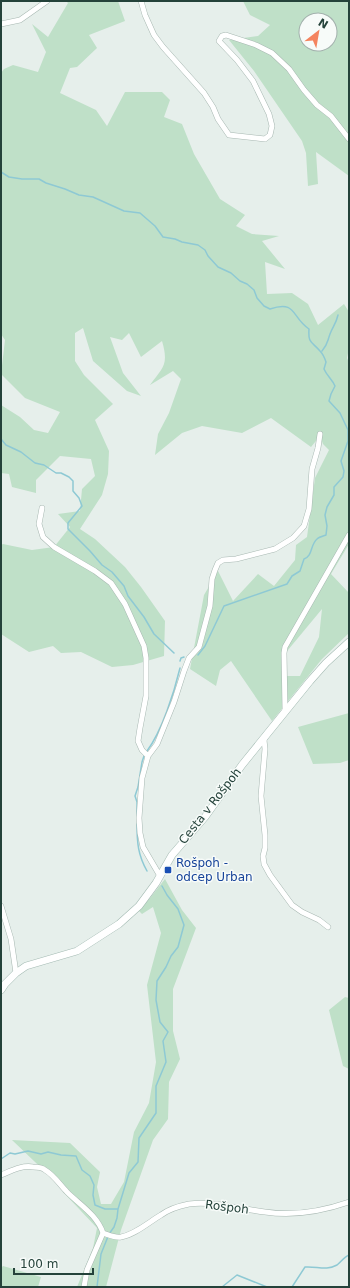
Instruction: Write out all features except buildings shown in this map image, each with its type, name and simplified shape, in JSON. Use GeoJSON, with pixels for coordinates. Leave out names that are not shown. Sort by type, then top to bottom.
{"type":"FeatureCollection","features":[{"type":"Feature","properties":{"kind":"street"},"geometry":{"type":"LineString","coordinates":[[1,24],[20,20],[47,1]]}},
{"type":"Feature","properties":{"kind":"street"},"geometry":{"type":"LineString","coordinates":[[141,1],[143,10],[154,35],[204,93],[213,107],[218,119],[229,135],[265,139],[270,135],[272,126],[269,114],[253,81],[237,60],[219,41],[222,36],[226,35],[256,45],[272,53],[289,69],[308,95],[317,105],[331,116],[349,139]]}},
{"type":"Feature","properties":{"kind":"street"},"geometry":{"type":"LineString","coordinates":[[160,876],[143,847],[140,833],[139,818],[142,778],[148,756],[157,744],[174,702],[189,658],[199,647],[210,606],[212,579],[218,563],[223,560],[236,560],[275,549],[294,538],[304,526],[309,508],[312,469],[320,434]]}},
{"type":"Feature","properties":{"kind":"street"},"geometry":{"type":"LineString","coordinates":[[42,508],[39,524],[43,537],[54,547],[95,571],[111,583],[125,604],[144,646],[146,658],[146,696],[138,741],[142,750],[148,756]]}},
{"type":"Feature","properties":{"kind":"street"},"geometry":{"type":"LineString","coordinates":[[286,711],[284,662],[286,647],[349,535]]}},
{"type":"Feature","properties":{"kind":"street","name":"Cesta v Rošpoh"},"geometry":{"type":"LineString","coordinates":[[1,990],[16,973],[26,966],[77,951],[119,924],[139,906],[148,895],[172,855],[205,817],[242,765],[326,663],[349,642]]}},
{"type":"Feature","properties":{"kind":"street"},"geometry":{"type":"LineString","coordinates":[[264,740],[265,749],[261,796],[265,835],[265,848],[263,856],[264,864],[270,875],[292,905],[302,912],[319,920],[328,927]]}},
{"type":"Feature","properties":{"kind":"street"},"geometry":{"type":"LineString","coordinates":[[1,906],[11,939],[16,973]]}},
{"type":"Feature","properties":{"kind":"street"},"geometry":{"type":"LineString","coordinates":[[1,1176],[19,1168],[34,1166],[45,1170],[66,1192],[92,1215],[107,1235],[87,1270],[84,1287]]}},
{"type":"Feature","properties":{"kind":"street","name":"Rošpoh"},"geometry":{"type":"LineString","coordinates":[[107,1235],[120,1237],[130,1234],[174,1208],[190,1204],[214,1204],[248,1210],[279,1213],[331,1208],[349,1202]]}},
{"type":"Feature","properties":{"kind":"green space"},"geometry":{"type":"Polygon","coordinates":[[[66,1],[118,1],[125,21],[89,35],[97,48],[77,67],[70,68],[60,93],[96,110],[107,126],[125,92],[162,92],[170,100],[164,117],[182,124],[194,154],[220,199],[245,215],[236,226],[252,234],[279,236],[262,241],[285,269],[265,262],[267,294],[292,293],[308,304],[318,325],[344,304],[349,312],[349,348],[347,358],[349,363],[349,544],[331,574],[349,593],[349,633],[322,659],[272,721],[231,661],[220,670],[216,686],[190,669],[204,595],[218,571],[233,601],[258,574],[274,586],[295,560],[296,545],[307,537],[315,478],[329,450],[323,444],[320,436],[311,447],[271,418],[242,433],[202,426],[182,433],[155,455],[158,434],[169,413],[181,379],[173,371],[150,385],[164,365],[165,355],[162,341],[141,357],[129,333],[122,340],[110,337],[123,373],[141,396],[127,391],[93,361],[83,328],[75,333],[75,361],[84,375],[113,404],[95,420],[109,451],[108,474],[102,495],[80,529],[95,539],[125,567],[165,621],[164,656],[133,665],[112,667],[81,652],[61,653],[53,646],[29,652],[1,634],[1,545],[3,544],[32,550],[54,547],[70,527],[58,514],[80,511],[82,489],[95,476],[91,459],[60,456],[36,480],[36,493],[12,487],[9,474],[1,473],[1,405],[20,417],[34,430],[48,433],[60,412],[25,398],[1,374],[5,340],[1,334],[1,73],[4,69],[13,65],[38,72],[46,52],[32,24],[48,37],[68,3],[66,1]],[[322,609],[283,656],[285,676],[300,676],[319,637],[322,609]]]}},
{"type":"Feature","properties":{"kind":"green space"},"geometry":{"type":"Polygon","coordinates":[[[243,1],[349,1],[349,176],[316,152],[318,184],[308,186],[306,153],[302,141],[254,71],[229,40],[258,36],[270,25],[250,15],[243,1]]]}},
{"type":"Feature","properties":{"kind":"green space"},"geometry":{"type":"Polygon","coordinates":[[[349,713],[349,760],[340,763],[313,764],[298,727],[349,713]]]}},
{"type":"Feature","properties":{"kind":"green space"},"geometry":{"type":"Polygon","coordinates":[[[165,879],[182,910],[196,928],[173,989],[173,1031],[180,1059],[169,1082],[168,1119],[153,1140],[121,1230],[106,1287],[77,1287],[93,1248],[97,1228],[64,1193],[57,1183],[12,1140],[70,1143],[100,1172],[97,1187],[101,1204],[111,1204],[124,1182],[134,1132],[149,1103],[156,1062],[147,985],[161,933],[153,907],[142,914],[138,910],[165,879]]]}},
{"type":"Feature","properties":{"kind":"green space"},"geometry":{"type":"Polygon","coordinates":[[[345,997],[349,998],[349,1069],[343,1066],[329,1010],[345,997]]]}},
{"type":"Feature","properties":{"kind":"green space"},"geometry":{"type":"Polygon","coordinates":[[[3,1266],[41,1277],[38,1287],[1,1287],[1,1268],[3,1266]]]}},
{"type":"Feature","properties":{"kind":"waterway"},"geometry":{"type":"LineString","coordinates":[[1,172],[9,177],[39,179],[79,195],[93,197],[124,211],[140,213],[155,226],[163,237],[198,245],[205,250],[208,256],[218,267],[231,273],[254,290],[257,298],[264,306],[270,309],[285,307],[293,311],[299,320],[309,329],[309,337],[312,343],[321,352],[325,359],[326,362],[324,369],[335,386],[329,401],[340,413],[348,430],[348,441],[341,461],[344,471],[343,477],[334,487],[334,495],[327,507],[325,515],[327,526],[326,535],[315,541],[309,555],[304,559],[300,571],[292,576],[287,584],[224,606],[205,646],[198,655]]}},
{"type":"Feature","properties":{"kind":"waterway"},"geometry":{"type":"LineString","coordinates":[[322,351],[326,345],[338,315]]}},
{"type":"Feature","properties":{"kind":"waterway"},"geometry":{"type":"LineString","coordinates":[[1,439],[6,445],[21,452],[35,463],[44,465],[56,473],[61,473],[73,481],[73,491],[79,498],[82,506],[68,523],[68,529],[102,565],[112,572],[124,586],[128,596],[144,617],[154,634],[174,653]]}},
{"type":"Feature","properties":{"kind":"waterway"},"geometry":{"type":"LineString","coordinates":[[180,661],[181,658],[184,657]]}},
{"type":"Feature","properties":{"kind":"waterway"},"geometry":{"type":"LineString","coordinates":[[147,751],[162,723],[171,700],[180,668]]}},
{"type":"Feature","properties":{"kind":"waterway"},"geometry":{"type":"LineString","coordinates":[[137,816],[137,802],[135,796],[144,756]]}},
{"type":"Feature","properties":{"kind":"waterway"},"geometry":{"type":"LineString","coordinates":[[137,824],[139,849],[147,871]]}},
{"type":"Feature","properties":{"kind":"waterway"},"geometry":{"type":"LineString","coordinates":[[97,1287],[101,1254],[109,1234],[114,1227],[129,1173],[138,1162],[139,1138],[156,1113],[156,1086],[166,1062],[163,1041],[168,1032],[160,1022],[156,1000],[157,981],[171,956],[178,947],[184,925],[178,909],[162,886]]}},
{"type":"Feature","properties":{"kind":"waterway"},"geometry":{"type":"LineString","coordinates":[[1,1159],[10,1153],[15,1154],[28,1151],[41,1154],[48,1152],[76,1156],[82,1170],[90,1176],[94,1185],[93,1195],[95,1205],[105,1209],[118,1209]]}},
{"type":"Feature","properties":{"kind":"waterway"},"geometry":{"type":"LineString","coordinates":[[292,1287],[305,1267],[333,1267],[349,1255]]}},
{"type":"Feature","properties":{"kind":"waterway"},"geometry":{"type":"LineString","coordinates":[[222,1287],[237,1275],[267,1287]]}},
{"type":"Feature","properties":{"kind":"place","name":"Rošpoh - odcep Urban"},"geometry":{"type":"Point","coordinates":[168,870]}}]}
